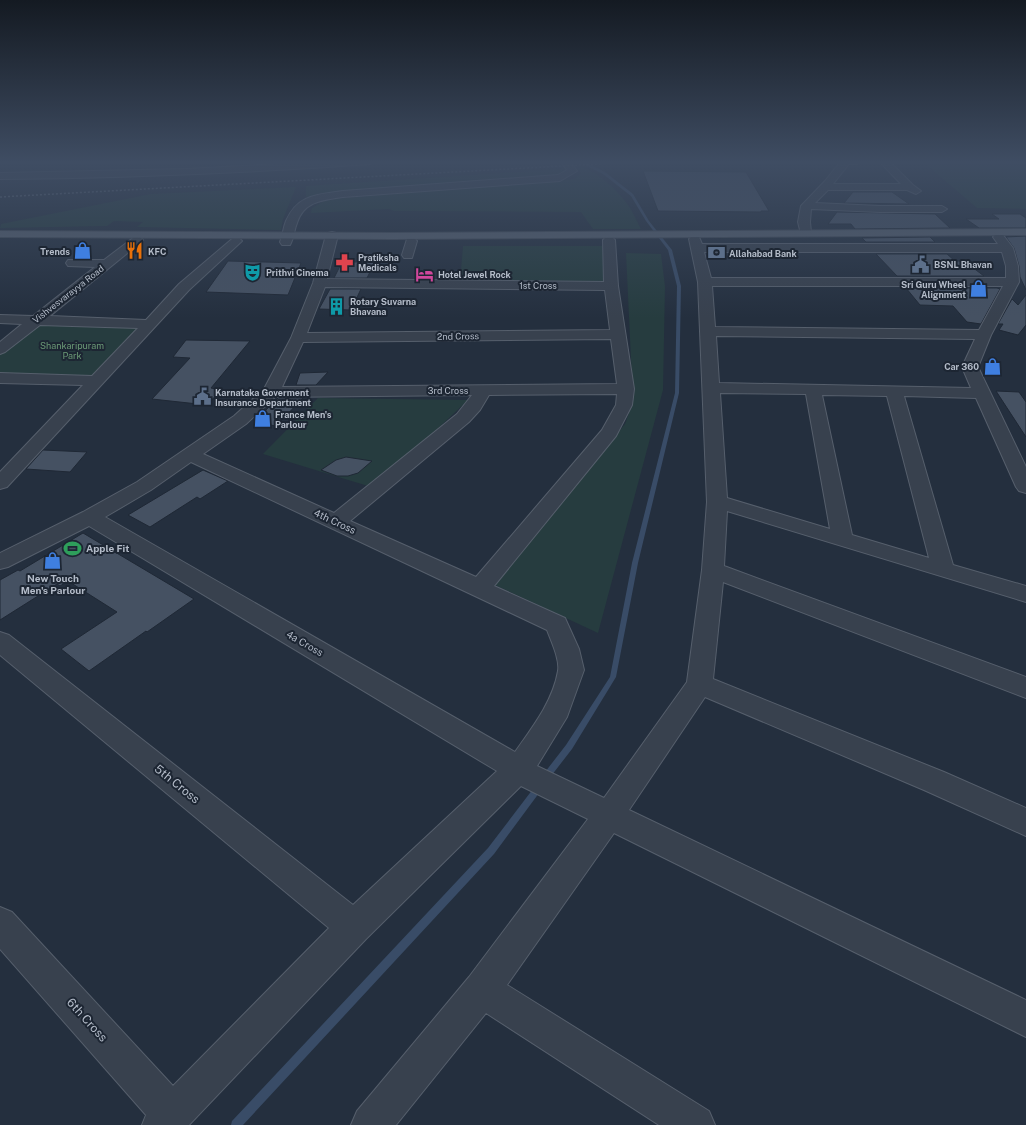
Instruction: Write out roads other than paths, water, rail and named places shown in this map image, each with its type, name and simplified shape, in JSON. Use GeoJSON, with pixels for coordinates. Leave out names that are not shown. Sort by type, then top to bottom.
{"type":"FeatureCollection","features":[{"type":"Feature","properties":{"kind":"main road"},"geometry":{"type":"LineString","coordinates":[[0,234],[141,237],[331,238],[392,236],[630,237],[689,239],[805,232],[1000,239],[1026,238]]}},
{"type":"Feature","properties":{"kind":"main road"},"geometry":{"type":"LineString","coordinates":[[1000,239],[1026,232]]}},
{"type":"Feature","properties":{"kind":"main road"},"geometry":{"type":"LineString","coordinates":[[0,240],[141,237],[236,241],[287,238]]}},
{"type":"Feature","properties":{"kind":"main road"},"geometry":{"type":"LineString","coordinates":[[331,238],[411,241],[609,240],[630,237]]}},
{"type":"Feature","properties":{"kind":"street"},"geometry":{"type":"LineString","coordinates":[[287,238],[296,214]]}},
{"type":"Feature","properties":{"kind":"street"},"geometry":{"type":"LineString","coordinates":[[805,214],[805,232]]}},
{"type":"Feature","properties":{"kind":"street","name":"Vishvesvarayya Road"},"geometry":{"type":"LineString","coordinates":[[0,349],[141,237]]}},
{"type":"Feature","properties":{"kind":"street"},"geometry":{"type":"LineString","coordinates":[[0,562],[90,517],[144,486],[240,420],[271,392],[298,338],[320,283],[331,238]]}},
{"type":"Feature","properties":{"kind":"street"},"geometry":{"type":"LineString","coordinates":[[372,1125],[482,990],[598,810],[700,684],[713,570],[717,502],[712,388],[705,282],[689,239],[1000,239],[1012,266],[1012,282],[984,335],[970,367],[1026,488]]}},
{"type":"Feature","properties":{"kind":"street"},"geometry":{"type":"LineString","coordinates":[[480,588],[610,432],[624,405],[626,389],[611,286],[609,240]]}},
{"type":"Feature","properties":{"kind":"street"},"geometry":{"type":"LineString","coordinates":[[0,483],[184,287],[236,241]]}},
{"type":"Feature","properties":{"kind":"street"},"geometry":{"type":"LineString","coordinates":[[408,255],[411,241]]}},
{"type":"Feature","properties":{"kind":"street"},"geometry":{"type":"LineString","coordinates":[[72,263],[107,264]]}},
{"type":"Feature","properties":{"kind":"street"},"geometry":{"type":"LineString","coordinates":[[705,282],[1012,282]]}},
{"type":"Feature","properties":{"kind":"street","name":"1st Cross"},"geometry":{"type":"LineString","coordinates":[[320,283],[611,286]]}},
{"type":"Feature","properties":{"kind":"street"},"geometry":{"type":"LineString","coordinates":[[0,319],[150,324]]}},
{"type":"Feature","properties":{"kind":"street"},"geometry":{"type":"LineString","coordinates":[[708,331],[984,335]]}},
{"type":"Feature","properties":{"kind":"street","name":"2nd Cross"},"geometry":{"type":"LineString","coordinates":[[298,338],[618,334]]}},
{"type":"Feature","properties":{"kind":"street"},"geometry":{"type":"LineString","coordinates":[[0,378],[97,381]]}},
{"type":"Feature","properties":{"kind":"street"},"geometry":{"type":"LineString","coordinates":[[712,388],[894,390],[983,393]]}},
{"type":"Feature","properties":{"kind":"street","name":"3rd Cross"},"geometry":{"type":"LineString","coordinates":[[271,392],[626,389]]}},
{"type":"Feature","properties":{"kind":"street"},"geometry":{"type":"LineString","coordinates":[[336,522],[463,418],[474,406],[484,390]]}},
{"type":"Feature","properties":{"kind":"street"},"geometry":{"type":"LineString","coordinates":[[812,390],[842,538]]}},
{"type":"Feature","properties":{"kind":"street"},"geometry":{"type":"LineString","coordinates":[[894,390],[943,568]]}},
{"type":"Feature","properties":{"kind":"street","name":"4th Cross"},"geometry":{"type":"LineString","coordinates":[[168,1120],[354,927],[523,772],[554,716],[572,670],[567,649],[557,624],[190,455]]}},
{"type":"Feature","properties":{"kind":"street"},"geometry":{"type":"LineString","coordinates":[[717,502],[943,568],[1026,594]]}},
{"type":"Feature","properties":{"kind":"street","name":"4a Cross"},"geometry":{"type":"LineString","coordinates":[[90,517],[523,772],[1026,1020]]}},
{"type":"Feature","properties":{"kind":"street"},"geometry":{"type":"LineString","coordinates":[[713,570],[1026,688]]}},
{"type":"Feature","properties":{"kind":"street","name":"5th Cross"},"geometry":{"type":"LineString","coordinates":[[0,641],[354,927]]}},
{"type":"Feature","properties":{"kind":"street"},"geometry":{"type":"LineString","coordinates":[[700,684],[934,781],[1026,822]]}},
{"type":"Feature","properties":{"kind":"street","name":"6th Cross"},"geometry":{"type":"LineString","coordinates":[[0,924],[168,1120]]}},
{"type":"Feature","properties":{"kind":"street"},"geometry":{"type":"LineString","coordinates":[[482,990],[695,1125]]}},
{"type":"Feature","properties":{"kind":"waterway"},"geometry":{"type":"LineString","coordinates":[[545,778],[569,747],[613,677],[635,563],[677,393],[679,286],[670,250],[643,214]]}},
{"type":"Feature","properties":{"kind":"waterway"},"geometry":{"type":"LineString","coordinates":[[236,1125],[491,851],[539,787]]}},
{"type":"Feature","properties":{"kind":"place","name":"Trends"},"geometry":{"type":"Point","coordinates":[83,251]}},
{"type":"Feature","properties":{"kind":"place","name":"KFC"},"geometry":{"type":"Point","coordinates":[135,251]}},
{"type":"Feature","properties":{"kind":"place","name":"Allahabad Bank"},"geometry":{"type":"Point","coordinates":[716,253]}},
{"type":"Feature","properties":{"kind":"place","name":"Pratiksha Medicals"},"geometry":{"type":"Point","coordinates":[345,262]}},
{"type":"Feature","properties":{"kind":"place","name":"BSNL Bhavan"},"geometry":{"type":"Point","coordinates":[921,264]}},
{"type":"Feature","properties":{"kind":"place","name":"Prithvi Cinema"},"geometry":{"type":"Point","coordinates":[253,272]}},
{"type":"Feature","properties":{"kind":"place","name":"Hotel Jewel Rock"},"geometry":{"type":"Point","coordinates":[425,274]}},
{"type":"Feature","properties":{"kind":"place","name":"Sri Guru Wheel Alignment"},"geometry":{"type":"Point","coordinates":[979,289]}},
{"type":"Feature","properties":{"kind":"place","name":"Rotary Suvarna Bhavana"},"geometry":{"type":"Point","coordinates":[337,306]}},
{"type":"Feature","properties":{"kind":"place","name":"Car 360"},"geometry":{"type":"Point","coordinates":[992,366]}},
{"type":"Feature","properties":{"kind":"place","name":"Karnataka Goverment Insurance Department"},"geometry":{"type":"Point","coordinates":[202,397]}},
{"type":"Feature","properties":{"kind":"place","name":"France Men's Parlour"},"geometry":{"type":"Point","coordinates":[262,419]}},
{"type":"Feature","properties":{"kind":"place","name":"Apple Fit"},"geometry":{"type":"Point","coordinates":[73,548]}},
{"type":"Feature","properties":{"kind":"place","name":"New Touch Men's Parlour"},"geometry":{"type":"Point","coordinates":[53,561]}},
{"type":"Feature","properties":{"kind":"park label","name":"Shankaripuram Park"},"geometry":{"type":"Point","coordinates":[72,350]}}]}
